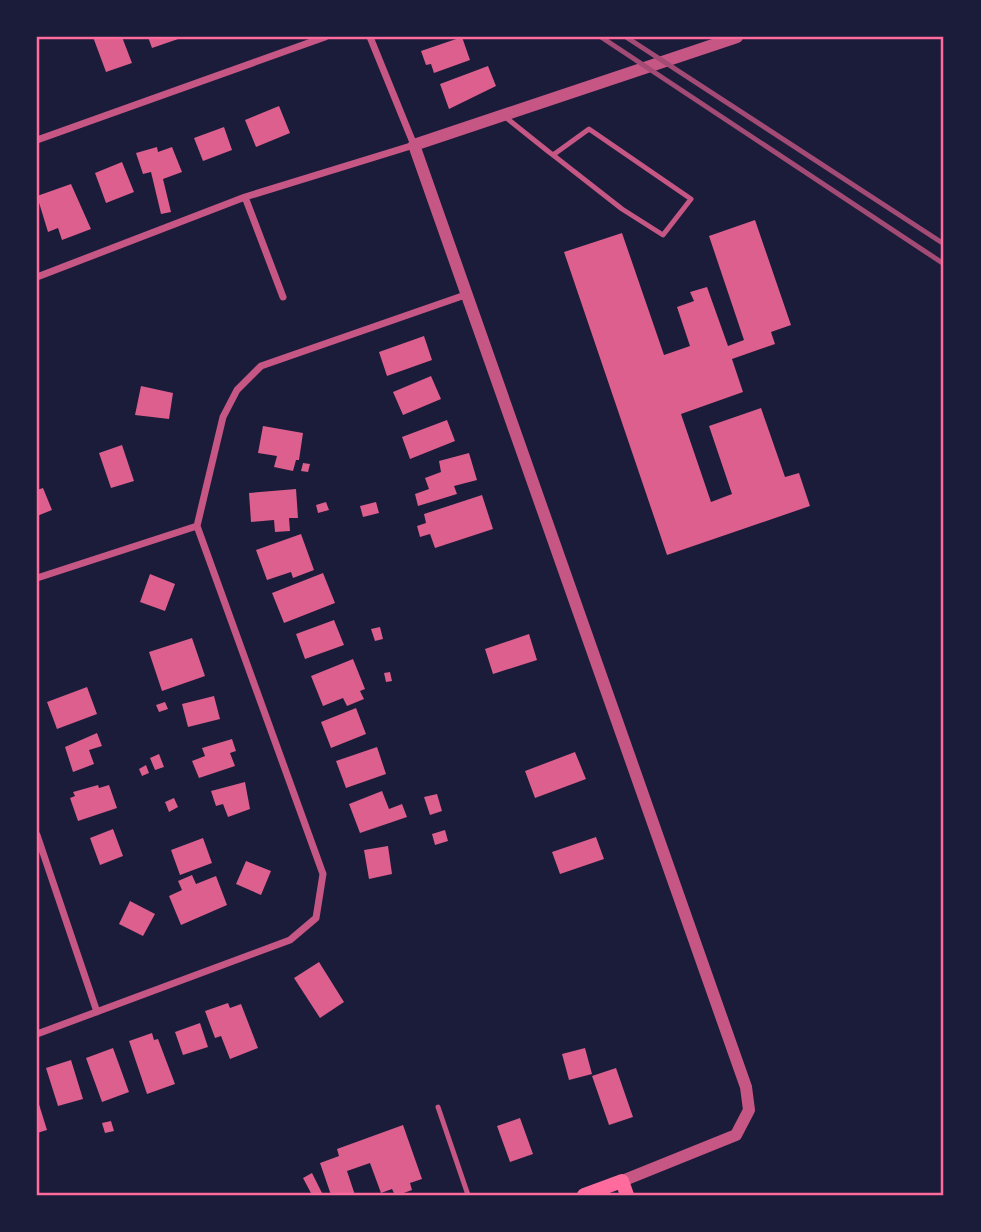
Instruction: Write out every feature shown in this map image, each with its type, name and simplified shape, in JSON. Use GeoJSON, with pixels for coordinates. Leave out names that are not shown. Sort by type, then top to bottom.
{"type":"FeatureCollection","features":[{"type":"Feature","properties":{"kind":"main road"},"geometry":{"type":"LineString","coordinates":[[584,1195],[624,1188]]}},
{"type":"Feature","properties":{"kind":"street"},"geometry":{"type":"LineString","coordinates":[[37,140],[325,37]]}},
{"type":"Feature","properties":{"kind":"street"},"geometry":{"type":"LineString","coordinates":[[370,37],[414,145],[468,293],[746,1087],[749,1110],[736,1135],[624,1188]]}},
{"type":"Feature","properties":{"kind":"street"},"geometry":{"type":"LineString","coordinates":[[37,277],[245,197],[576,93],[737,37]]}},
{"type":"Feature","properties":{"kind":"street"},"geometry":{"type":"LineString","coordinates":[[245,197],[283,297]]}},
{"type":"Feature","properties":{"kind":"street"},"geometry":{"type":"LineString","coordinates":[[37,1034],[290,940],[316,918],[323,874],[197,526],[223,417],[237,390],[261,366],[468,293]]}},
{"type":"Feature","properties":{"kind":"street"},"geometry":{"type":"LineString","coordinates":[[37,578],[197,526]]}},
{"type":"Feature","properties":{"kind":"street"},"geometry":{"type":"LineString","coordinates":[[37,835],[97,1012]]}},
{"type":"Feature","properties":{"kind":"lane"},"geometry":{"type":"LineString","coordinates":[[504,116],[553,155],[622,209],[663,235],[691,199],[589,129],[553,155]]}},
{"type":"Feature","properties":{"kind":"lane"},"geometry":{"type":"LineString","coordinates":[[438,1107],[468,1195]]}},
{"type":"Feature","properties":{"kind":"building"},"geometry":{"type":"Polygon","coordinates":[[[93,37],[122,37],[132,63],[106,72],[93,37]]]}},
{"type":"Feature","properties":{"kind":"building"},"geometry":{"type":"Polygon","coordinates":[[[148,37],[184,37],[152,48],[148,37]]]}},
{"type":"Feature","properties":{"kind":"building"},"geometry":{"type":"Polygon","coordinates":[[[462,37],[470,60],[434,73],[431,64],[426,65],[421,51],[462,37]]]}},
{"type":"Feature","properties":{"kind":"building"},"geometry":{"type":"Polygon","coordinates":[[[488,66],[496,86],[449,109],[440,84],[488,66]]]}},
{"type":"Feature","properties":{"kind":"building"},"geometry":{"type":"Polygon","coordinates":[[[279,106],[290,133],[256,147],[245,120],[279,106]]]}},
{"type":"Feature","properties":{"kind":"building"},"geometry":{"type":"Polygon","coordinates":[[[224,127],[232,150],[203,161],[194,138],[224,127]]]}},
{"type":"Feature","properties":{"kind":"building"},"geometry":{"type":"Polygon","coordinates":[[[157,147],[158,152],[172,147],[182,172],[163,179],[171,212],[161,214],[151,172],[143,174],[136,153],[157,147]]]}},
{"type":"Feature","properties":{"kind":"building"},"geometry":{"type":"Polygon","coordinates":[[[122,162],[134,192],[106,203],[95,173],[122,162]]]}},
{"type":"Feature","properties":{"kind":"building"},"geometry":{"type":"Polygon","coordinates":[[[71,184],[91,229],[62,240],[58,228],[48,232],[37,196],[71,184]]]}},
{"type":"Feature","properties":{"kind":"building"},"geometry":{"type":"Polygon","coordinates":[[[755,220],[791,325],[771,332],[775,344],[732,359],[743,392],[681,414],[711,502],[732,494],[709,426],[761,408],[785,477],[799,473],[810,506],[667,555],[564,252],[622,233],[664,355],[690,346],[677,307],[694,301],[690,292],[707,287],[728,346],[744,340],[709,236],[755,220]]]}},
{"type":"Feature","properties":{"kind":"building"},"geometry":{"type":"Polygon","coordinates":[[[424,336],[432,360],[387,376],[379,352],[424,336]]]}},
{"type":"Feature","properties":{"kind":"building"},"geometry":{"type":"Polygon","coordinates":[[[431,376],[441,399],[403,415],[393,392],[431,376]]]}},
{"type":"Feature","properties":{"kind":"building"},"geometry":{"type":"Polygon","coordinates":[[[141,386],[173,393],[169,419],[135,415],[141,386]]]}},
{"type":"Feature","properties":{"kind":"building"},"geometry":{"type":"Polygon","coordinates":[[[447,420],[455,441],[410,459],[402,437],[447,420]]]}},
{"type":"Feature","properties":{"kind":"building"},"geometry":{"type":"Polygon","coordinates":[[[263,426],[303,433],[299,460],[296,460],[293,471],[274,467],[277,456],[258,453],[263,426]]]}},
{"type":"Feature","properties":{"kind":"building"},"geometry":{"type":"Polygon","coordinates":[[[122,445],[134,481],[111,488],[99,453],[122,445]]]}},
{"type":"Feature","properties":{"kind":"building"},"geometry":{"type":"Polygon","coordinates":[[[469,453],[477,480],[454,486],[457,494],[418,506],[415,494],[429,489],[425,478],[441,472],[439,461],[469,453]]]}},
{"type":"Feature","properties":{"kind":"building"},"geometry":{"type":"Polygon","coordinates":[[[303,463],[310,464],[308,472],[301,471],[303,463]]]}},
{"type":"Feature","properties":{"kind":"building"},"geometry":{"type":"Polygon","coordinates":[[[43,488],[52,510],[37,516],[37,490],[43,488]]]}},
{"type":"Feature","properties":{"kind":"building"},"geometry":{"type":"Polygon","coordinates":[[[296,489],[298,518],[289,518],[290,531],[275,532],[274,520],[251,522],[249,493],[296,489]]]}},
{"type":"Feature","properties":{"kind":"building"},"geometry":{"type":"Polygon","coordinates":[[[482,495],[493,529],[435,548],[430,534],[420,537],[417,526],[426,523],[424,514],[482,495]]]}},
{"type":"Feature","properties":{"kind":"building"},"geometry":{"type":"Polygon","coordinates":[[[326,502],[329,510],[318,513],[316,505],[326,502]]]}},
{"type":"Feature","properties":{"kind":"building"},"geometry":{"type":"Polygon","coordinates":[[[376,502],[379,513],[363,517],[360,506],[376,502]]]}},
{"type":"Feature","properties":{"kind":"building"},"geometry":{"type":"Polygon","coordinates":[[[301,534],[314,570],[293,578],[291,572],[267,580],[256,550],[301,534]]]}},
{"type":"Feature","properties":{"kind":"building"},"geometry":{"type":"Polygon","coordinates":[[[323,573],[335,603],[284,623],[272,593],[323,573]]]}},
{"type":"Feature","properties":{"kind":"building"},"geometry":{"type":"Polygon","coordinates":[[[150,574],[175,584],[165,611],[140,602],[150,574]]]}},
{"type":"Feature","properties":{"kind":"building"},"geometry":{"type":"Polygon","coordinates":[[[334,620],[344,645],[305,659],[296,634],[334,620]]]}},
{"type":"Feature","properties":{"kind":"building"},"geometry":{"type":"Polygon","coordinates":[[[380,627],[383,639],[375,641],[371,629],[380,627]]]}},
{"type":"Feature","properties":{"kind":"building"},"geometry":{"type":"Polygon","coordinates":[[[529,634],[537,660],[493,674],[485,649],[529,634]]]}},
{"type":"Feature","properties":{"kind":"building"},"geometry":{"type":"Polygon","coordinates":[[[192,638],[205,676],[162,691],[149,652],[192,638]]]}},
{"type":"Feature","properties":{"kind":"building"},"geometry":{"type":"Polygon","coordinates":[[[353,659],[365,689],[360,691],[364,699],[347,706],[343,698],[323,706],[311,676],[353,659]]]}},
{"type":"Feature","properties":{"kind":"building"},"geometry":{"type":"Polygon","coordinates":[[[390,672],[392,681],[386,682],[384,673],[390,672]]]}},
{"type":"Feature","properties":{"kind":"building"},"geometry":{"type":"Polygon","coordinates":[[[87,687],[97,714],[57,729],[47,702],[87,687]]]}},
{"type":"Feature","properties":{"kind":"building"},"geometry":{"type":"Polygon","coordinates":[[[214,696],[220,719],[188,727],[182,704],[214,696]]]}},
{"type":"Feature","properties":{"kind":"building"},"geometry":{"type":"Polygon","coordinates":[[[165,702],[168,709],[159,712],[156,705],[165,702]]]}},
{"type":"Feature","properties":{"kind":"building"},"geometry":{"type":"Polygon","coordinates":[[[356,708],[366,734],[331,748],[321,722],[356,708]]]}},
{"type":"Feature","properties":{"kind":"building"},"geometry":{"type":"Polygon","coordinates":[[[97,733],[102,746],[89,750],[94,764],[73,772],[65,747],[97,733]]]}},
{"type":"Feature","properties":{"kind":"building"},"geometry":{"type":"Polygon","coordinates":[[[232,739],[236,751],[230,753],[235,766],[199,778],[192,761],[205,756],[202,748],[232,739]]]}},
{"type":"Feature","properties":{"kind":"building"},"geometry":{"type":"Polygon","coordinates":[[[377,747],[386,774],[346,788],[336,761],[377,747]]]}},
{"type":"Feature","properties":{"kind":"building"},"geometry":{"type":"Polygon","coordinates":[[[575,752],[586,779],[535,798],[525,771],[575,752]]]}},
{"type":"Feature","properties":{"kind":"building"},"geometry":{"type":"Polygon","coordinates":[[[159,754],[164,767],[155,770],[150,758],[159,754]]]}},
{"type":"Feature","properties":{"kind":"building"},"geometry":{"type":"Polygon","coordinates":[[[146,765],[149,773],[142,776],[139,769],[146,765]]]}},
{"type":"Feature","properties":{"kind":"building"},"geometry":{"type":"Polygon","coordinates":[[[245,782],[250,809],[228,817],[223,804],[216,806],[211,791],[245,782]]]}},
{"type":"Feature","properties":{"kind":"building"},"geometry":{"type":"Polygon","coordinates":[[[98,785],[99,788],[109,785],[117,808],[78,821],[70,798],[75,796],[73,792],[98,785]]]}},
{"type":"Feature","properties":{"kind":"building"},"geometry":{"type":"Polygon","coordinates":[[[382,791],[389,809],[402,804],[407,817],[360,833],[349,804],[382,791]]]}},
{"type":"Feature","properties":{"kind":"building"},"geometry":{"type":"Polygon","coordinates":[[[437,794],[442,811],[430,815],[424,797],[437,794]]]}},
{"type":"Feature","properties":{"kind":"building"},"geometry":{"type":"Polygon","coordinates":[[[174,798],[178,807],[169,812],[165,802],[174,798]]]}},
{"type":"Feature","properties":{"kind":"building"},"geometry":{"type":"Polygon","coordinates":[[[113,829],[123,856],[100,865],[90,838],[113,829]]]}},
{"type":"Feature","properties":{"kind":"building"},"geometry":{"type":"Polygon","coordinates":[[[445,830],[448,841],[435,845],[432,834],[445,830]]]}},
{"type":"Feature","properties":{"kind":"building"},"geometry":{"type":"Polygon","coordinates":[[[596,837],[604,859],[560,874],[552,852],[596,837]]]}},
{"type":"Feature","properties":{"kind":"building"},"geometry":{"type":"Polygon","coordinates":[[[203,838],[212,863],[180,875],[171,850],[203,838]]]}},
{"type":"Feature","properties":{"kind":"building"},"geometry":{"type":"Polygon","coordinates":[[[388,846],[392,874],[369,879],[364,850],[388,846]]]}},
{"type":"Feature","properties":{"kind":"building"},"geometry":{"type":"Polygon","coordinates":[[[246,861],[271,871],[261,895],[236,884],[246,861]]]}},
{"type":"Feature","properties":{"kind":"building"},"geometry":{"type":"Polygon","coordinates":[[[192,875],[196,884],[216,876],[227,905],[181,925],[169,896],[182,890],[178,881],[192,875]]]}},
{"type":"Feature","properties":{"kind":"building"},"geometry":{"type":"Polygon","coordinates":[[[130,901],[155,914],[143,936],[119,924],[130,901]]]}},
{"type":"Feature","properties":{"kind":"building"},"geometry":{"type":"Polygon","coordinates":[[[319,962],[344,1002],[320,1018],[294,978],[319,962]]]}},
{"type":"Feature","properties":{"kind":"building"},"geometry":{"type":"Polygon","coordinates":[[[228,1003],[230,1008],[241,1004],[258,1048],[230,1059],[221,1036],[215,1038],[205,1011],[228,1003]]]}},
{"type":"Feature","properties":{"kind":"building"},"geometry":{"type":"Polygon","coordinates":[[[200,1023],[208,1047],[183,1055],[175,1032],[200,1023]]]}},
{"type":"Feature","properties":{"kind":"building"},"geometry":{"type":"Polygon","coordinates":[[[152,1033],[154,1040],[158,1039],[175,1084],[147,1094],[129,1041],[152,1033]]]}},
{"type":"Feature","properties":{"kind":"building"},"geometry":{"type":"Polygon","coordinates":[[[113,1048],[129,1092],[102,1102],[86,1058],[113,1048]]]}},
{"type":"Feature","properties":{"kind":"building"},"geometry":{"type":"Polygon","coordinates":[[[585,1048],[592,1074],[569,1080],[562,1054],[585,1048]]]}},
{"type":"Feature","properties":{"kind":"building"},"geometry":{"type":"Polygon","coordinates":[[[71,1060],[83,1099],[58,1106],[46,1068],[71,1060]]]}},
{"type":"Feature","properties":{"kind":"building"},"geometry":{"type":"Polygon","coordinates":[[[616,1068],[633,1117],[609,1125],[592,1076],[616,1068]]]}},
{"type":"Feature","properties":{"kind":"building"},"geometry":{"type":"Polygon","coordinates":[[[37,1098],[47,1130],[37,1133],[37,1098]]]}},
{"type":"Feature","properties":{"kind":"building"},"geometry":{"type":"Polygon","coordinates":[[[520,1118],[533,1154],[510,1162],[497,1126],[520,1118]]]}},
{"type":"Feature","properties":{"kind":"building"},"geometry":{"type":"Polygon","coordinates":[[[111,1121],[114,1131],[105,1133],[102,1123],[111,1121]]]}},
{"type":"Feature","properties":{"kind":"building"},"geometry":{"type":"Polygon","coordinates":[[[403,1125],[422,1179],[410,1183],[412,1190],[398,1195],[395,1195],[392,1189],[381,1193],[370,1163],[347,1171],[355,1195],[331,1195],[320,1163],[339,1156],[337,1149],[403,1125]]]}},
{"type":"Feature","properties":{"kind":"building"},"geometry":{"type":"Polygon","coordinates":[[[312,1173],[323,1195],[312,1195],[303,1178],[312,1173]]]}},
{"type":"Feature","properties":{"kind":"railway"},"geometry":{"type":"LineString","coordinates":[[601,37],[944,264]]}},
{"type":"Feature","properties":{"kind":"railway"},"geometry":{"type":"LineString","coordinates":[[626,37],[944,244]]}}]}
